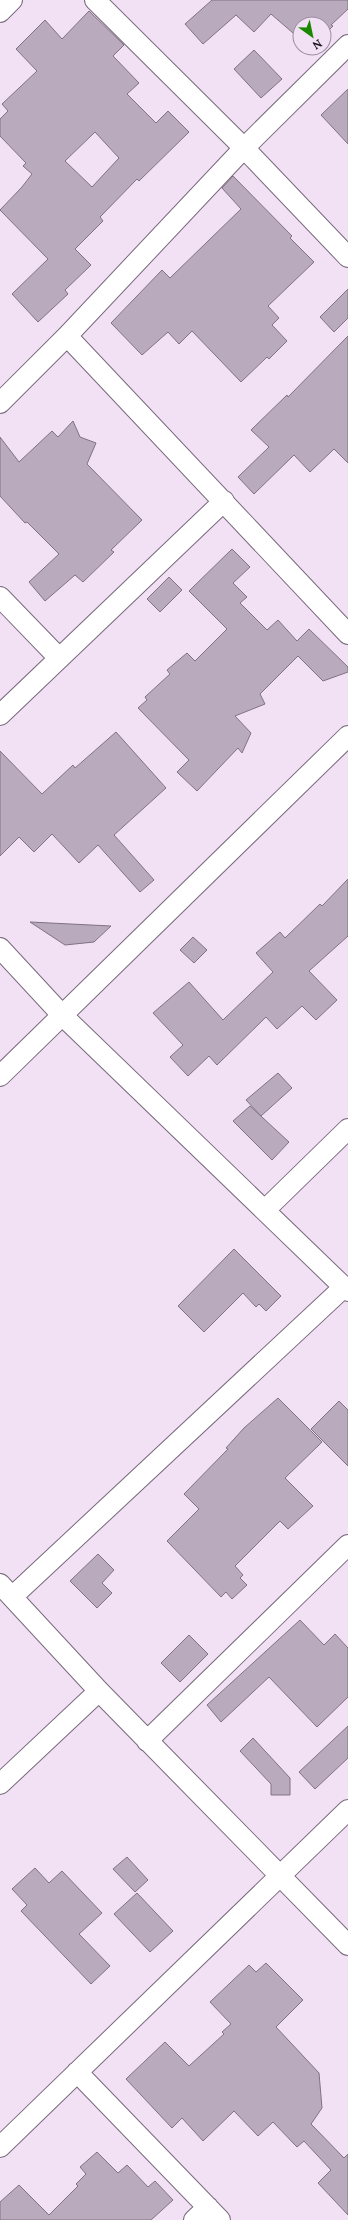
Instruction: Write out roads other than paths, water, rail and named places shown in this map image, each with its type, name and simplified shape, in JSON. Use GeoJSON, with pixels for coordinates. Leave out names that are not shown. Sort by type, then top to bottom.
{"type":"FeatureCollection","features":[{"type":"Feature","properties":{"kind":"street"},"geometry":{"type":"LineString","coordinates":[[0,12],[12,0]]}},
{"type":"Feature","properties":{"kind":"street"},"geometry":{"type":"LineString","coordinates":[[95,0],[244,148],[348,257]]}},
{"type":"Feature","properties":{"kind":"street"},"geometry":{"type":"LineString","coordinates":[[0,403],[67,336],[244,148],[348,45]]}},
{"type":"Feature","properties":{"kind":"street"},"geometry":{"type":"LineString","coordinates":[[67,336],[348,634]]}},
{"type":"Feature","properties":{"kind":"street"},"geometry":{"type":"LineString","coordinates":[[0,715],[224,501]]}},
{"type":"Feature","properties":{"kind":"street"},"geometry":{"type":"LineString","coordinates":[[0,596],[59,658]]}},
{"type":"Feature","properties":{"kind":"street"},"geometry":{"type":"LineString","coordinates":[[0,1076],[348,736]]}},
{"type":"Feature","properties":{"kind":"street"},"geometry":{"type":"LineString","coordinates":[[0,948],[62,1015],[346,1289],[6,1590],[147,1741],[348,1945]]}},
{"type":"Feature","properties":{"kind":"street"},"geometry":{"type":"LineString","coordinates":[[265,1210],[348,1129]]}},
{"type":"Feature","properties":{"kind":"street"},"geometry":{"type":"LineString","coordinates":[[147,1741],[348,1545]]}},
{"type":"Feature","properties":{"kind":"street"},"geometry":{"type":"LineString","coordinates":[[0,1784],[99,1691]]}},
{"type":"Feature","properties":{"kind":"street"},"geometry":{"type":"LineString","coordinates":[[0,2147],[348,1810]]}},
{"type":"Feature","properties":{"kind":"street"},"geometry":{"type":"LineString","coordinates":[[77,2072],[207,2216]]}}]}
